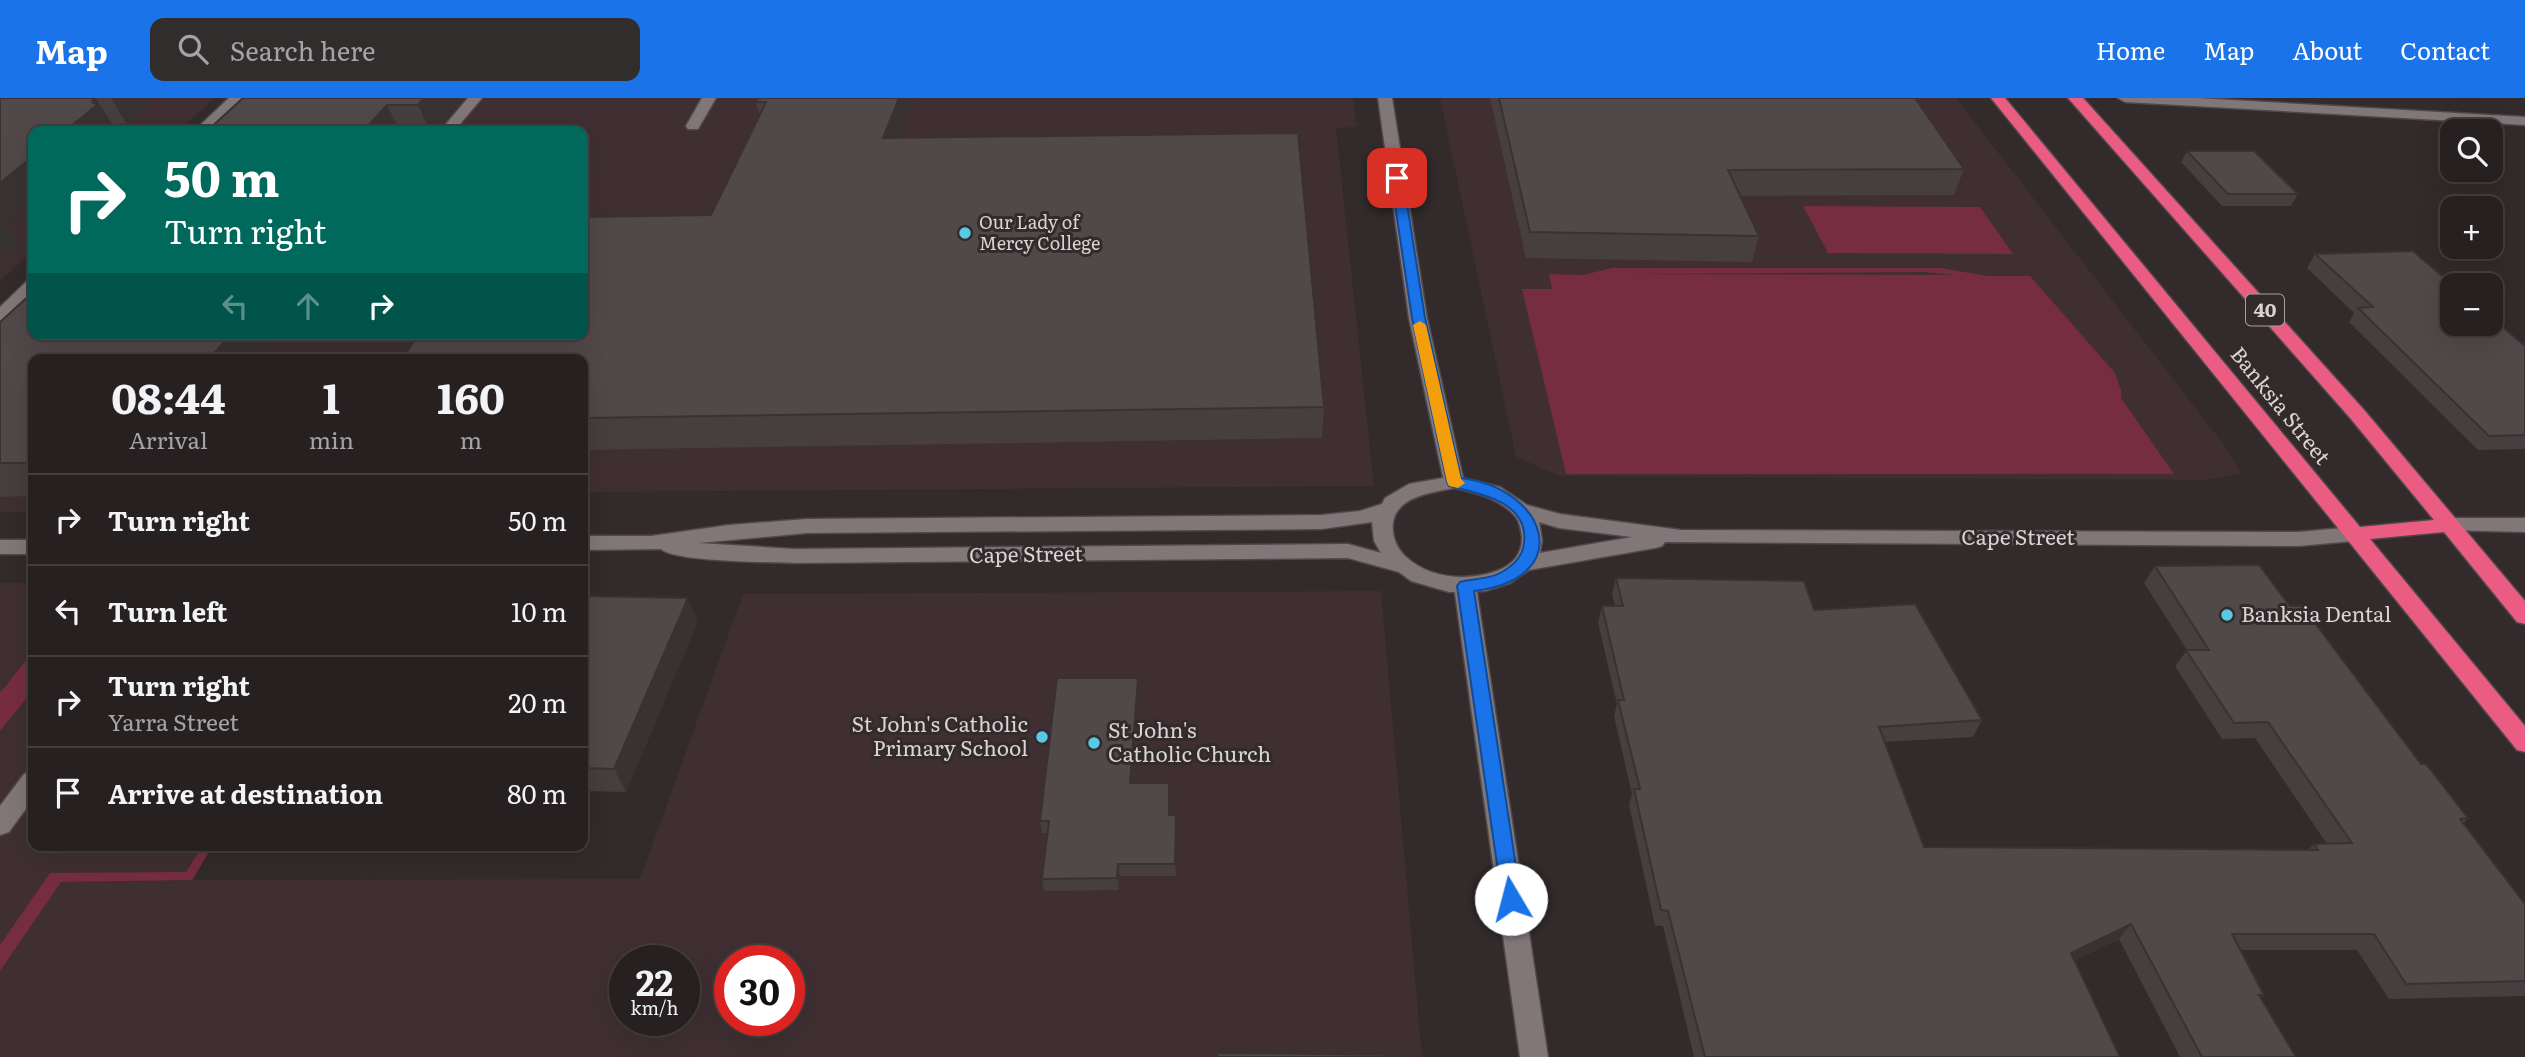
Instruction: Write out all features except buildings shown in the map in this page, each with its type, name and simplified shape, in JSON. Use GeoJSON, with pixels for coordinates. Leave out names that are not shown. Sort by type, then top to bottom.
{"type":"FeatureCollection","features":[{"type":"Feature","properties":{"kind":"highway","name":"Banksia Street"},"geometry":{"type":"LineString","coordinates":[[1998,98],[2525,743]]}},
{"type":"Feature","properties":{"kind":"highway","name":"40"},"geometry":{"type":"LineString","coordinates":[[2075,98],[2358,415],[2525,616]]}},
{"type":"Feature","properties":{"kind":"highway"},"geometry":{"type":"LineString","coordinates":[[2354,534],[2451,525]]}},
{"type":"Feature","properties":{"kind":"street"},"geometry":{"type":"LineString","coordinates":[[206,126],[237,98]]}},
{"type":"Feature","properties":{"kind":"street"},"geometry":{"type":"LineString","coordinates":[[451,126],[475,98]]}},
{"type":"Feature","properties":{"kind":"street"},"geometry":{"type":"LineString","coordinates":[[693,126],[709,98]]}},
{"type":"Feature","properties":{"kind":"street"},"geometry":{"type":"LineString","coordinates":[[1385,98],[1418,318],[1454,482]]}},
{"type":"Feature","properties":{"kind":"street"},"geometry":{"type":"LineString","coordinates":[[2125,98],[2525,121]]}},
{"type":"Feature","properties":{"kind":"street"},"geometry":{"type":"LineString","coordinates":[[0,316],[28,290]]}},
{"type":"Feature","properties":{"kind":"street"},"geometry":{"type":"LineString","coordinates":[[1454,482],[1491,490],[1519,509],[1528,522],[1533,536],[1531,551],[1523,564],[1508,576],[1489,583],[1465,586],[1441,584],[1419,577],[1400,565],[1388,552],[1382,537],[1381,523],[1386,509],[1398,497],[1414,488],[1433,483],[1454,482]]}},
{"type":"Feature","properties":{"kind":"street","name":"Cape Street"},"geometry":{"type":"LineString","coordinates":[[588,543],[651,543],[729,532],[807,526],[1322,522],[1363,517],[1386,509]]}},
{"type":"Feature","properties":{"kind":"street","name":"Cape Street"},"geometry":{"type":"LineString","coordinates":[[1519,509],[1559,521],[1681,537],[2298,539],[2354,534]]}},
{"type":"Feature","properties":{"kind":"street"},"geometry":{"type":"LineString","coordinates":[[2451,525],[2525,525]]}},
{"type":"Feature","properties":{"kind":"street","name":"Cape Street"},"geometry":{"type":"LineString","coordinates":[[1523,564],[1681,537]]}},
{"type":"Feature","properties":{"kind":"street","name":"Cape Street"},"geometry":{"type":"LineString","coordinates":[[651,543],[720,553],[794,556],[1348,551],[1400,565]]}},
{"type":"Feature","properties":{"kind":"street"},"geometry":{"type":"LineString","coordinates":[[0,547],[28,547]]}},
{"type":"Feature","properties":{"kind":"street"},"geometry":{"type":"LineString","coordinates":[[1465,586],[1534,1057]]}},
{"type":"Feature","properties":{"kind":"street"},"geometry":{"type":"LineString","coordinates":[[0,825],[28,788]]}},
{"type":"Feature","properties":{"kind":"shaded area"},"geometry":{"type":"Polygon","coordinates":[[[0,98],[215,98],[184,126],[28,126],[28,256],[0,281],[0,98]]]}},
{"type":"Feature","properties":{"kind":"shaded area","name":"Our Lady of Mercy College"},"geometry":{"type":"Polygon","coordinates":[[[269,98],[1353,98],[1357,127],[1336,128],[1374,486],[588,492],[588,354],[28,354],[28,512],[0,512],[0,352],[28,337],[28,340],[588,340],[588,126],[239,126],[269,98]]]}},
{"type":"Feature","properties":{"kind":"shaded area"},"geometry":{"type":"Polygon","coordinates":[[[1440,98],[1956,98],[2224,445],[2242,474],[2204,480],[1560,476],[1516,457],[1440,98]]]}},
{"type":"Feature","properties":{"kind":"shaded area"},"geometry":{"type":"Polygon","coordinates":[[[1803,206],[1980,207],[2013,254],[1828,253],[1803,206]]]}},
{"type":"Feature","properties":{"kind":"shaded area"},"geometry":{"type":"Polygon","coordinates":[[[1612,268],[1940,268],[1988,276],[2030,276],[2115,373],[2121,398],[2174,474],[1566,474],[1522,289],[1552,289],[1549,274],[1583,275],[1612,268]],[[1925,272],[1623,274],[1954,275],[1925,272]]]}},
{"type":"Feature","properties":{"kind":"shaded area","name":"St John's Catholic Primary School"},"geometry":{"type":"Polygon","coordinates":[[[0,583],[28,583],[28,851],[210,851],[193,880],[640,879],[743,594],[1381,591],[1422,1057],[0,1057],[0,583]]]}},
{"type":"Feature","properties":{"kind":"shaded area"},"geometry":{"type":"Polygon","coordinates":[[[28,658],[28,696],[0,731],[0,693],[28,658]]]}},
{"type":"Feature","properties":{"kind":"shaded area"},"geometry":{"type":"Polygon","coordinates":[[[199,851],[209,851],[192,880],[61,882],[0,971],[0,945],[50,873],[186,872],[199,851]]]}},
{"type":"Feature","properties":{"kind":"slow traffic"},"geometry":{"type":"LineString","coordinates":[[1420,325],[1454,482],[1458,483]]}},
{"type":"Feature","properties":{"kind":"place","name":"Our Lady of Mercy College"},"geometry":{"type":"Point","coordinates":[965,233]}},
{"type":"Feature","properties":{"kind":"place","name":"Banksia Dental"},"geometry":{"type":"Point","coordinates":[2227,615]}},
{"type":"Feature","properties":{"kind":"place","name":"St John's Catholic Primary School"},"geometry":{"type":"Point","coordinates":[1042,737]}},
{"type":"Feature","properties":{"kind":"place","name":"St John's Catholic Church"},"geometry":{"type":"Point","coordinates":[1094,743]}},
{"type":"Feature","properties":{"kind":"route"},"geometry":{"type":"LineString","coordinates":[[1397,178],[1418,318],[1454,482],[1491,490],[1506,498],[1519,509],[1533,536],[1531,551],[1523,564],[1508,576],[1489,583],[1465,586],[1511,899]]}}]}
